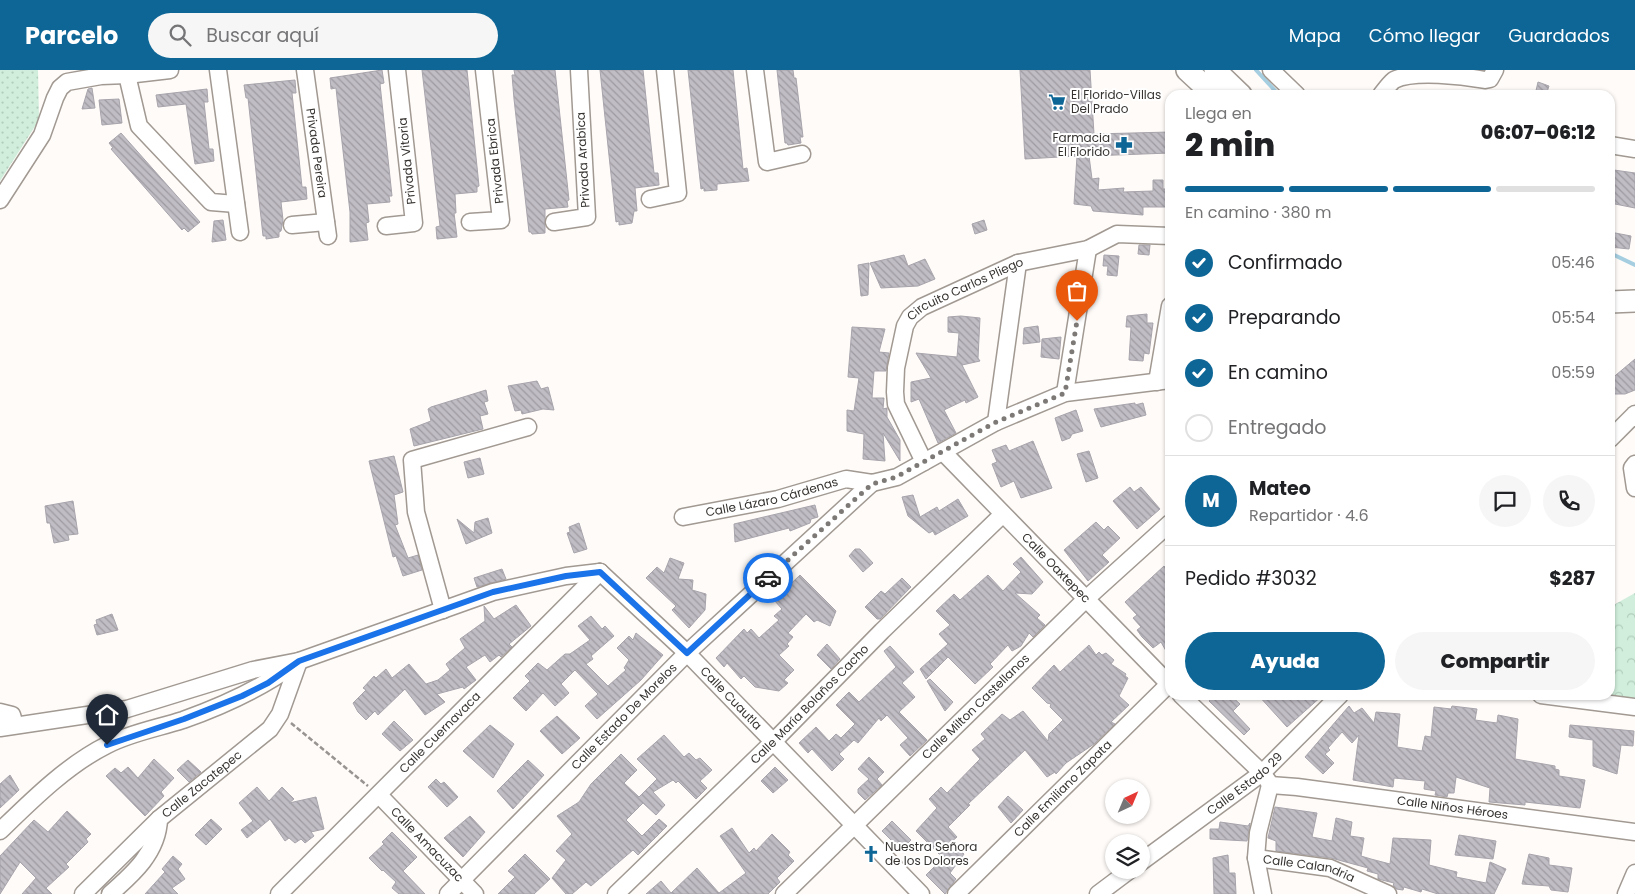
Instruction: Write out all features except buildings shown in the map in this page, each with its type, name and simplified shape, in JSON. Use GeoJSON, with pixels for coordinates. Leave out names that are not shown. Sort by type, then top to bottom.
{"type":"FeatureCollection","features":[{"type":"Feature","properties":{"kind":"main road"},"geometry":{"type":"LineString","coordinates":[[1188,70],[1209,90]]}},
{"type":"Feature","properties":{"kind":"main road"},"geometry":{"type":"LineString","coordinates":[[1215,70],[1236,90]]}},
{"type":"Feature","properties":{"kind":"main road"},"geometry":{"type":"LineString","coordinates":[[1615,302],[1635,301]]}},
{"type":"Feature","properties":{"kind":"street"},"geometry":{"type":"LineString","coordinates":[[0,200],[42,135],[60,88],[67,82],[101,73],[127,75],[170,70]]}},
{"type":"Feature","properties":{"kind":"street"},"geometry":{"type":"LineString","coordinates":[[218,70],[240,232]]}},
{"type":"Feature","properties":{"kind":"street","name":"Privada Pereira"},"geometry":{"type":"LineString","coordinates":[[292,225],[327,229],[305,70]]}},
{"type":"Feature","properties":{"kind":"street","name":"Privada Vitoria"},"geometry":{"type":"LineString","coordinates":[[386,226],[414,223],[397,70]]}},
{"type":"Feature","properties":{"kind":"street","name":"Privada Ebrica"},"geometry":{"type":"LineString","coordinates":[[470,222],[501,220],[484,70]]}},
{"type":"Feature","properties":{"kind":"street","name":"Privada Arabica"},"geometry":{"type":"LineString","coordinates":[[554,222],[587,217],[579,70]]}},
{"type":"Feature","properties":{"kind":"street"},"geometry":{"type":"LineString","coordinates":[[650,199],[678,193],[664,70]]}},
{"type":"Feature","properties":{"kind":"street"},"geometry":{"type":"LineString","coordinates":[[755,70],[767,162],[802,154]]}},
{"type":"Feature","properties":{"kind":"street"},"geometry":{"type":"LineString","coordinates":[[1271,70],[1292,90]]}},
{"type":"Feature","properties":{"kind":"street"},"geometry":{"type":"LineString","coordinates":[[1386,90],[1396,79],[1407,76],[1440,73],[1485,80],[1493,74]]}},
{"type":"Feature","properties":{"kind":"street"},"geometry":{"type":"LineString","coordinates":[[127,75],[139,126],[211,202],[236,204]]}},
{"type":"Feature","properties":{"kind":"street"},"geometry":{"type":"LineString","coordinates":[[1615,146],[1635,149]]}},
{"type":"Feature","properties":{"kind":"street","name":"Circuito Carlos Pliego"},"geometry":{"type":"LineString","coordinates":[[924,462],[896,404],[896,368],[905,326],[910,317],[922,307],[1018,263],[1088,249],[1117,234],[1165,236]]}},
{"type":"Feature","properties":{"kind":"street"},"geometry":{"type":"LineString","coordinates":[[1065,393],[1088,249]]}},
{"type":"Feature","properties":{"kind":"street"},"geometry":{"type":"LineString","coordinates":[[996,422],[1018,263]]}},
{"type":"Feature","properties":{"kind":"street"},"geometry":{"type":"LineString","coordinates":[[1163,381],[1165,360]]}},
{"type":"Feature","properties":{"kind":"street","name":"Calle Lázaro Cárdenas"},"geometry":{"type":"LineString","coordinates":[[683,517],[778,499],[846,479],[872,484],[896,477],[996,422],[1065,393],[1163,381]]}},
{"type":"Feature","properties":{"kind":"street"},"geometry":{"type":"LineString","coordinates":[[1615,434],[1635,414]]}},
{"type":"Feature","properties":{"kind":"street"},"geometry":{"type":"LineString","coordinates":[[443,610],[416,512],[412,460],[528,427]]}},
{"type":"Feature","properties":{"kind":"street","name":"Calle Oaxtepec"},"geometry":{"type":"LineString","coordinates":[[943,452],[1165,680]]}},
{"type":"Feature","properties":{"kind":"street"},"geometry":{"type":"LineString","coordinates":[[1635,464],[1632,468],[1635,488]]}},
{"type":"Feature","properties":{"kind":"street","name":"Calle Estado De Morelos"},"geometry":{"type":"LineString","coordinates":[[448,894],[687,653],[872,484]]}},
{"type":"Feature","properties":{"kind":"street","name":"Calle María Bolaños Cacho"},"geometry":{"type":"LineString","coordinates":[[616,894],[772,743],[882,631],[1003,514]]}},
{"type":"Feature","properties":{"kind":"street","name":"Calle Milton Castellanos"},"geometry":{"type":"LineString","coordinates":[[784,894],[1087,598],[1165,528]]}},
{"type":"Feature","properties":{"kind":"street"},"geometry":{"type":"LineString","coordinates":[[0,712],[12,715],[8,726],[127,709],[253,670],[299,661],[493,592],[566,576],[600,572]]}},
{"type":"Feature","properties":{"kind":"street","name":"Calle Cuautla"},"geometry":{"type":"LineString","coordinates":[[600,572],[687,653],[772,743],[922,894]]}},
{"type":"Feature","properties":{"kind":"street","name":"Calle Cuernavaca"},"geometry":{"type":"LineString","coordinates":[[279,894],[600,572]]}},
{"type":"Feature","properties":{"kind":"street"},"geometry":{"type":"LineString","coordinates":[[0,831],[77,763],[107,745],[184,719],[242,696],[268,683],[299,661]]}},
{"type":"Feature","properties":{"kind":"street","name":"Calle Zacatepec"},"geometry":{"type":"LineString","coordinates":[[83,894],[159,820],[270,729],[280,714],[299,661]]}},
{"type":"Feature","properties":{"kind":"street","name":"Calle Emiliano Zapata"},"geometry":{"type":"LineString","coordinates":[[956,894],[1165,694]]}},
{"type":"Feature","properties":{"kind":"street","name":"Calle Oaxtepec"},"geometry":{"type":"LineString","coordinates":[[1185,700],[1266,779]]}},
{"type":"Feature","properties":{"kind":"street","name":"Calle Estado 29"},"geometry":{"type":"LineString","coordinates":[[1150,856],[1266,779],[1336,700]]}},
{"type":"Feature","properties":{"kind":"street"},"geometry":{"type":"LineString","coordinates":[[1580,700],[1635,707]]}},
{"type":"Feature","properties":{"kind":"street"},"geometry":{"type":"LineString","coordinates":[[1263,894],[1256,858],[1266,779]]}},
{"type":"Feature","properties":{"kind":"street","name":"Calle Niños Héroes"},"geometry":{"type":"LineString","coordinates":[[1266,779],[1297,786],[1635,832]]}},
{"type":"Feature","properties":{"kind":"street","name":"Calle Amacuzac"},"geometry":{"type":"LineString","coordinates":[[379,794],[476,894]]}},
{"type":"Feature","properties":{"kind":"street"},"geometry":{"type":"LineString","coordinates":[[110,894],[152,851],[159,834],[159,820]]}},
{"type":"Feature","properties":{"kind":"street","name":"Calle Calandria"},"geometry":{"type":"LineString","coordinates":[[1256,858],[1330,868],[1388,894]]}},
{"type":"Feature","properties":{"kind":"street"},"geometry":{"type":"LineString","coordinates":[[1626,894],[1635,872]]}},
{"type":"Feature","properties":{"kind":"street"},"geometry":{"type":"LineString","coordinates":[[1098,894],[1118,879]]}},
{"type":"Feature","properties":{"kind":"path"},"geometry":{"type":"LineString","coordinates":[[280,714],[379,794]]}},
{"type":"Feature","properties":{"kind":"green space"},"geometry":{"type":"Polygon","coordinates":[[[0,70],[38,70],[39,120],[0,181],[0,70]]]}},
{"type":"Feature","properties":{"kind":"green space"},"geometry":{"type":"Polygon","coordinates":[[[1635,593],[1635,699],[1615,696],[1615,604],[1635,593]]]}},
{"type":"Feature","properties":{"kind":"waterway"},"geometry":{"type":"LineString","coordinates":[[1256,70],[1274,90]]}},
{"type":"Feature","properties":{"kind":"waterway"},"geometry":{"type":"LineString","coordinates":[[1615,255],[1635,265]]}},
{"type":"Feature","properties":{"kind":"way so far"},"geometry":{"type":"LineString","coordinates":[[768,578],[872,484],[896,477],[996,422],[1065,393],[1077,321]]}},
{"type":"Feature","properties":{"kind":"place","name":"El Florido-Villas Del Prado"},"geometry":{"type":"Point","coordinates":[1057,102]}},
{"type":"Feature","properties":{"kind":"place","name":"Farmacia El Florido"},"geometry":{"type":"Point","coordinates":[1124,145]}},
{"type":"Feature","properties":{"kind":"place","name":"Nuestra Señora de los Dolores"},"geometry":{"type":"Point","coordinates":[871,854]}},
{"type":"Feature","properties":{"kind":"route"},"geometry":{"type":"LineString","coordinates":[[107,745],[184,719],[242,696],[268,683],[299,661],[493,592],[566,576],[600,572],[687,653],[768,578]]}}]}
